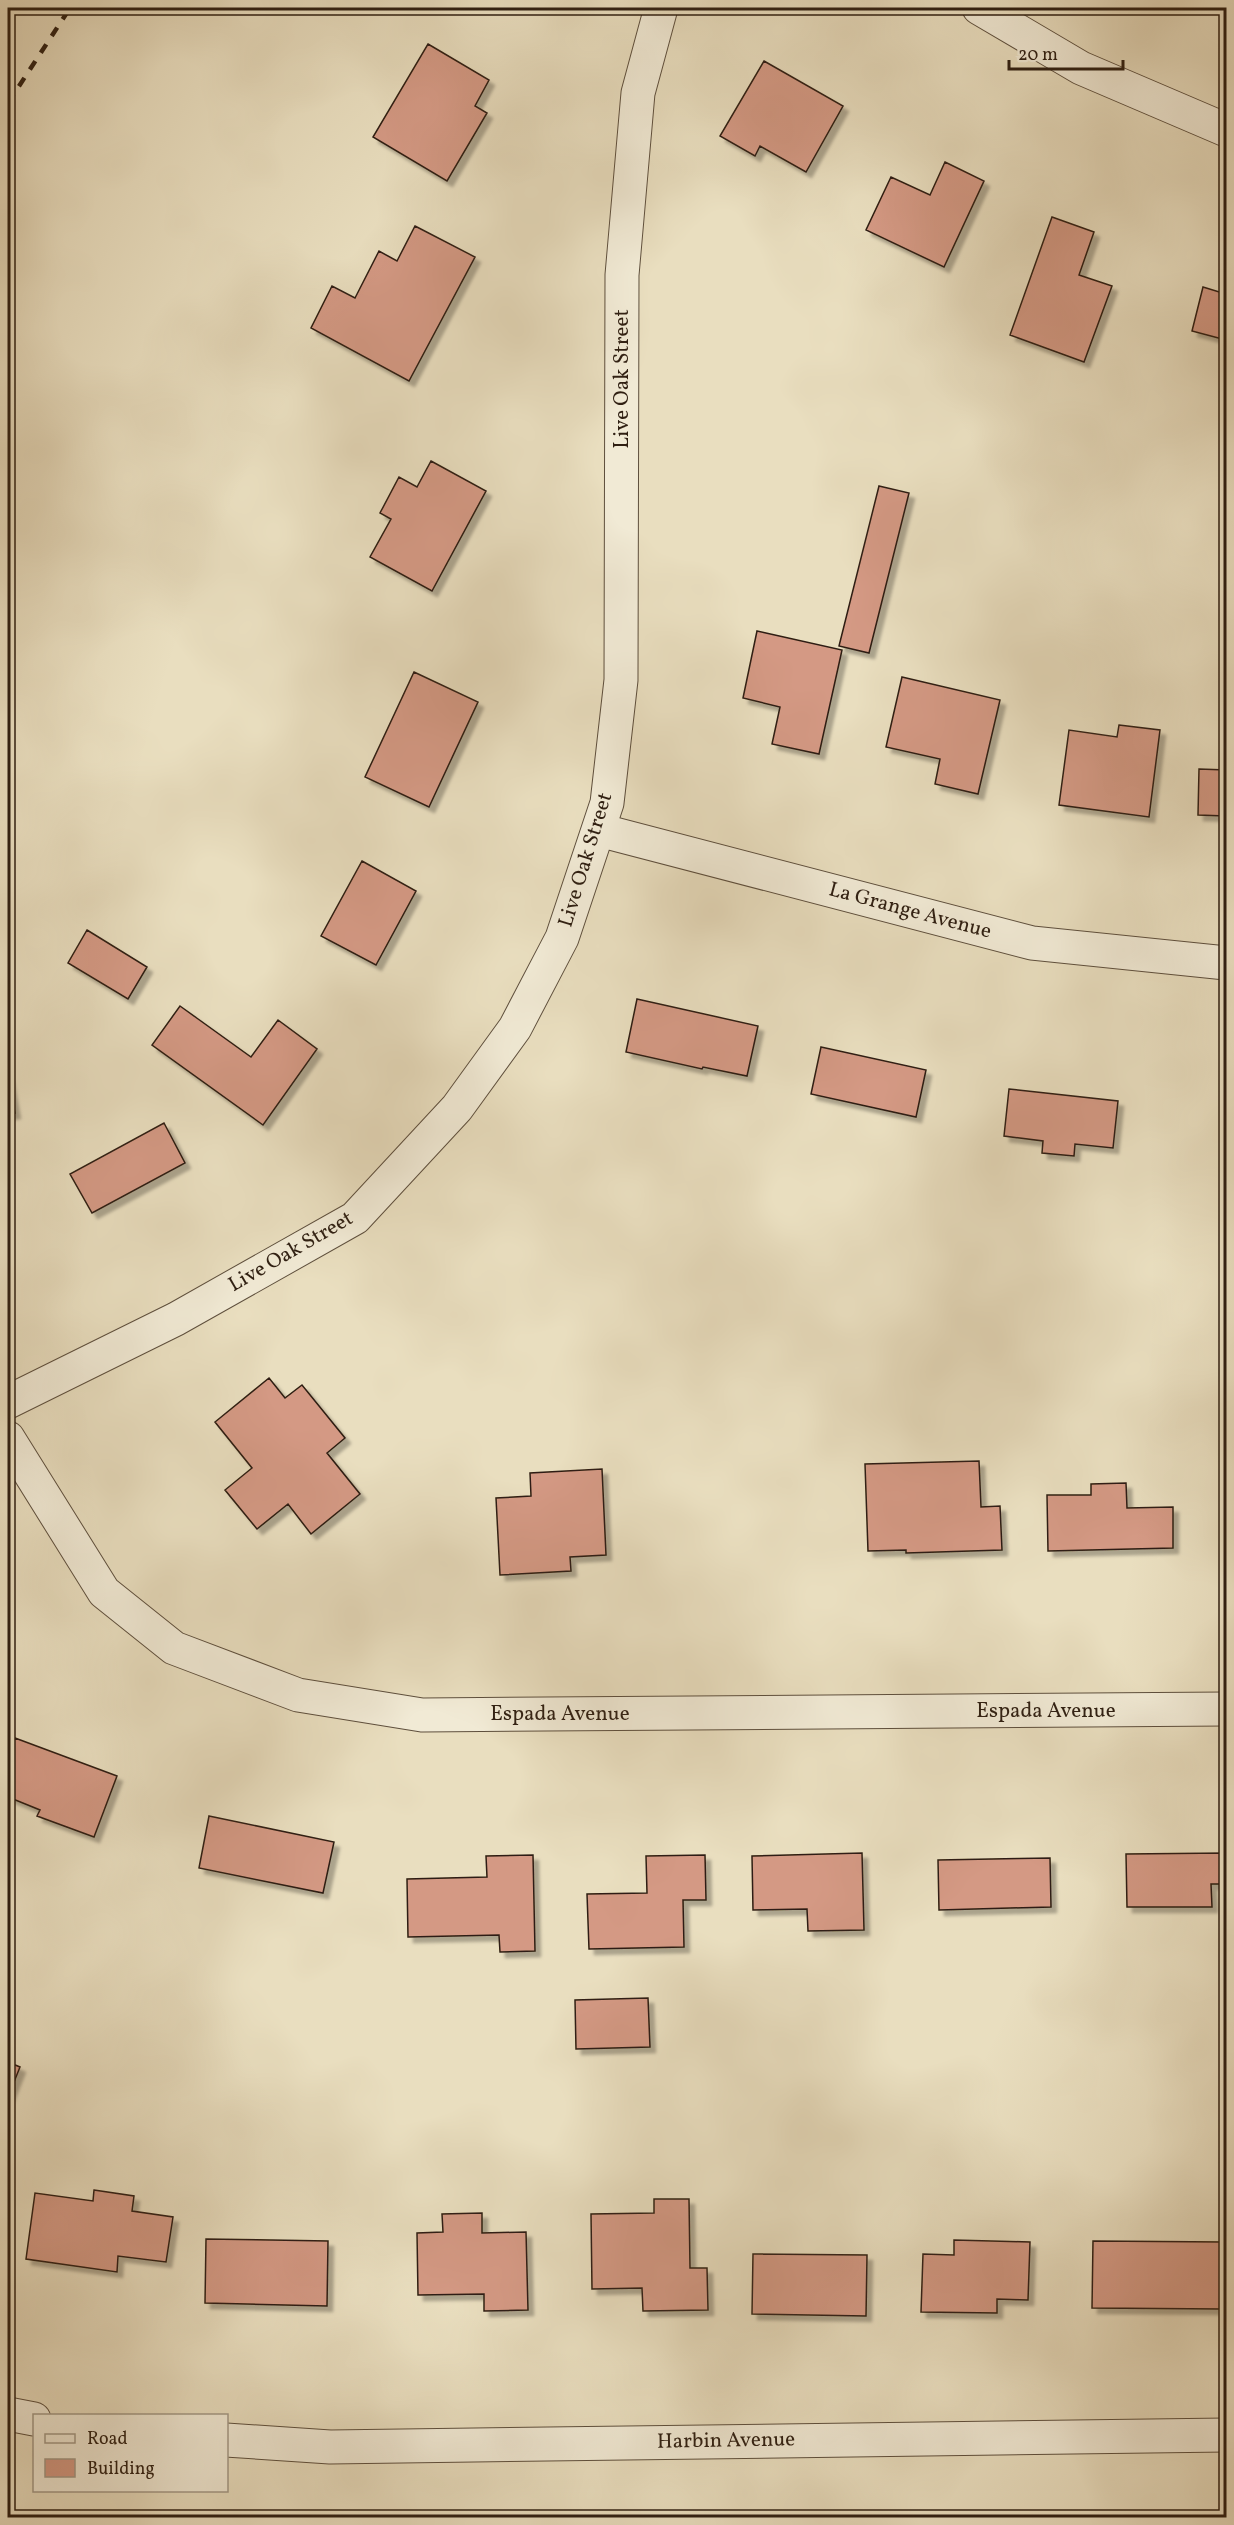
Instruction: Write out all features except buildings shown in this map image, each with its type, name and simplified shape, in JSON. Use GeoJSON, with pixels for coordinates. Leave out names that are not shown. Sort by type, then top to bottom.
{"type":"FeatureCollection","features":[{"type":"Feature","properties":{"kind":"street","name":"Live Oak Street"},"geometry":{"type":"LineString","coordinates":[[8,1402],[176,1319],[354,1218],[457,1108],[516,1028],[562,938],[607,803],[621,680],[622,275],[638,93],[661,8]]}},
{"type":"Feature","properties":{"kind":"street"},"geometry":{"type":"LineString","coordinates":[[979,8],[1081,68],[1227,130]]}},
{"type":"Feature","properties":{"kind":"street","name":"La Grange Avenue"},"geometry":{"type":"LineString","coordinates":[[599,830],[1032,943],[1227,963]]}},
{"type":"Feature","properties":{"kind":"street","name":"Espada Avenue"},"geometry":{"type":"LineString","coordinates":[[8,1438],[104,1592],[174,1648],[298,1695],[422,1715],[1227,1709]]}},
{"type":"Feature","properties":{"kind":"street"},"geometry":{"type":"LineString","coordinates":[[8,2414],[33,2419]]}},
{"type":"Feature","properties":{"kind":"street","name":"Harbin Avenue"},"geometry":{"type":"LineString","coordinates":[[228,2440],[330,2446],[1227,2435]]}},
{"type":"Feature","properties":{"kind":"railway"},"geometry":{"type":"LineString","coordinates":[[8,103],[70,8]]}}]}
